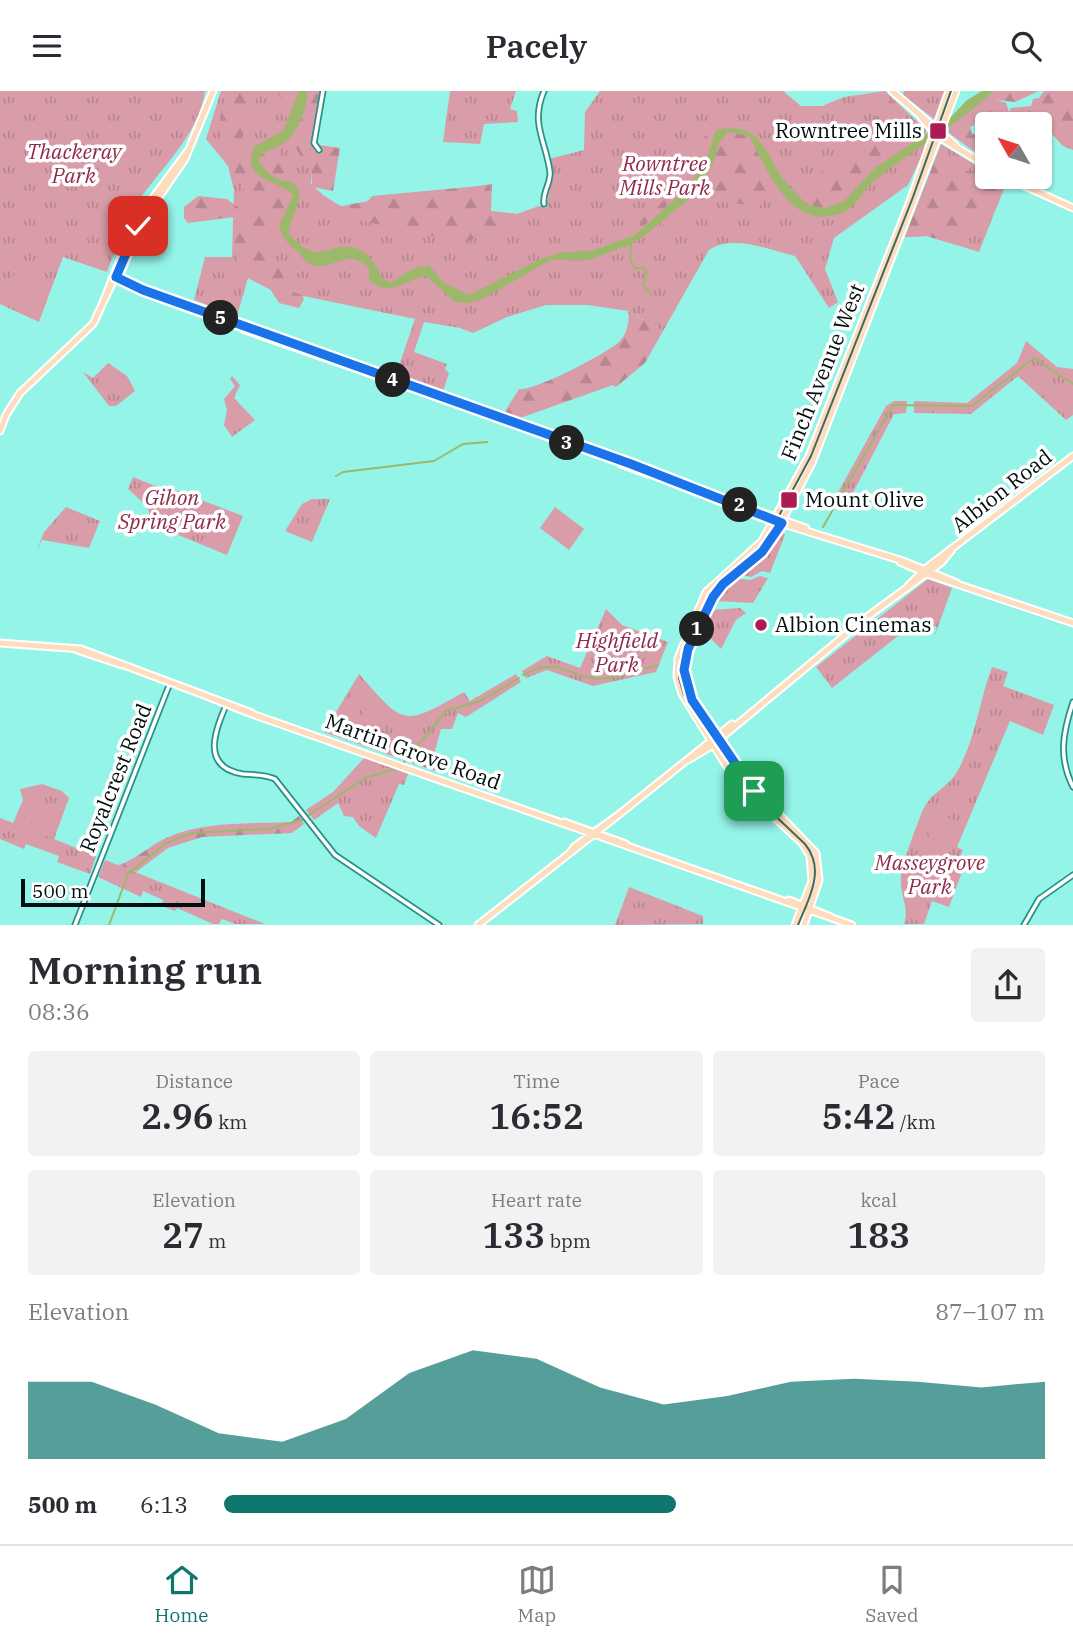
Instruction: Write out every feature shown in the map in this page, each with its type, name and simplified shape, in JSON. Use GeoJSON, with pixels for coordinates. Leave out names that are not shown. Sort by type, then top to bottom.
{"type":"FeatureCollection","features":[{"type":"Feature","properties":{"kind":"main road"},"geometry":{"type":"LineString","coordinates":[[0,431],[1,423],[20,393],[87,332],[102,305],[142,210],[189,149],[213,91]]}},
{"type":"Feature","properties":{"kind":"main road"},"geometry":{"type":"LineString","coordinates":[[892,91],[926,123],[975,158]]}},
{"type":"Feature","properties":{"kind":"main road","name":"Finch Avenue West"},"geometry":{"type":"LineString","coordinates":[[804,925],[819,880],[816,853],[752,789],[717,738],[687,688],[687,654],[716,592],[762,552],[783,521],[812,463],[936,145],[940,115],[949,91]]}},
{"type":"Feature","properties":{"kind":"main road","name":"Finch Avenue West"},"geometry":{"type":"LineString","coordinates":[[795,925],[813,876],[808,851],[740,785],[679,687],[677,664],[706,592],[754,551],[775,519],[813,447],[927,149],[949,110],[956,91]]}},
{"type":"Feature","properties":{"kind":"main road"},"geometry":{"type":"LineString","coordinates":[[1031,189],[1073,208]]}},
{"type":"Feature","properties":{"kind":"main road"},"geometry":{"type":"LineString","coordinates":[[113,278],[234,322],[245,330],[275,338],[808,531],[1073,623]]}},
{"type":"Feature","properties":{"kind":"main road","name":"Albion Road"},"geometry":{"type":"LineString","coordinates":[[926,572],[1073,456]]}},
{"type":"Feature","properties":{"kind":"main road","name":"Albion Road"},"geometry":{"type":"LineString","coordinates":[[478,925],[909,584],[942,562],[951,551]]}},
{"type":"Feature","properties":{"kind":"main road"},"geometry":{"type":"LineString","coordinates":[[900,562],[914,573],[909,584]]}},
{"type":"Feature","properties":{"kind":"main road"},"geometry":{"type":"LineString","coordinates":[[942,562],[938,569],[942,576]]}},
{"type":"Feature","properties":{"kind":"main road"},"geometry":{"type":"LineString","coordinates":[[908,567],[957,583]]}},
{"type":"Feature","properties":{"kind":"main road","name":"Martin Grove Road"},"geometry":{"type":"LineString","coordinates":[[0,643],[77,650],[99,655],[252,713],[852,925]]}},
{"type":"Feature","properties":{"kind":"main road","name":"Albion Road"},"geometry":{"type":"LineString","coordinates":[[569,854],[578,844],[612,823],[617,816]]}},
{"type":"Feature","properties":{"kind":"main road","name":"Martin Grove Road"},"geometry":{"type":"LineString","coordinates":[[563,822],[574,828],[614,838],[629,846]]}},
{"type":"Feature","properties":{"kind":"main road"},"geometry":{"type":"LineString","coordinates":[[612,823],[609,830],[614,838]]}},
{"type":"Feature","properties":{"kind":"main road"},"geometry":{"type":"LineString","coordinates":[[574,828],[580,836],[578,844]]}},
{"type":"Feature","properties":{"kind":"street"},"geometry":{"type":"LineString","coordinates":[[319,150],[314,143],[323,91]]}},
{"type":"Feature","properties":{"kind":"street"},"geometry":{"type":"LineString","coordinates":[[544,91],[538,117],[539,136],[550,174],[544,204]]}},
{"type":"Feature","properties":{"kind":"street","name":"Royalcrest Road"},"geometry":{"type":"LineString","coordinates":[[75,925],[170,683]]}},
{"type":"Feature","properties":{"kind":"street"},"geometry":{"type":"LineString","coordinates":[[1073,702],[1063,745],[1066,772],[1073,787]]}},
{"type":"Feature","properties":{"kind":"street"},"geometry":{"type":"LineString","coordinates":[[227,703],[212,742],[215,752],[226,767],[238,773],[275,779],[335,855],[439,925]]}},
{"type":"Feature","properties":{"kind":"street"},"geometry":{"type":"LineString","coordinates":[[1024,925],[1039,899],[1073,875]]}},
{"type":"Feature","properties":{"kind":"green space","name":"Thackeray Park"},"geometry":{"type":"Polygon","coordinates":[[[0,91],[205,91],[201,108],[185,139],[132,211],[107,272],[63,257],[39,322],[0,304],[0,91]]]}},
{"type":"Feature","properties":{"kind":"green space","name":"Rowntree Mills Park"},"geometry":{"type":"Polygon","coordinates":[[[221,91],[319,91],[311,184],[348,211],[354,205],[492,184],[491,211],[517,214],[539,206],[546,208],[552,176],[549,159],[584,150],[585,112],[600,91],[783,91],[801,106],[822,106],[844,97],[885,91],[926,130],[924,151],[908,185],[834,238],[825,269],[838,302],[829,308],[795,256],[740,243],[719,245],[709,250],[663,331],[628,311],[588,305],[546,305],[507,317],[473,333],[424,322],[414,352],[447,364],[445,369],[449,373],[443,391],[396,374],[415,319],[269,289],[248,278],[237,316],[194,300],[205,257],[232,257],[234,190],[228,166],[206,139],[221,91]]]}},
{"type":"Feature","properties":{"kind":"green space"},"geometry":{"type":"Polygon","coordinates":[[[231,91],[256,91],[256,102],[242,138],[256,145],[250,160],[275,186],[286,188],[293,196],[290,209],[280,222],[281,231],[268,246],[283,276],[284,289],[302,295],[304,299],[299,308],[279,303],[268,286],[248,276],[236,249],[234,217],[188,223],[184,218],[184,207],[198,196],[227,199],[240,209],[248,207],[246,195],[226,155],[220,134],[221,113],[231,91]]]}},
{"type":"Feature","properties":{"kind":"green space"},"geometry":{"type":"Polygon","coordinates":[[[275,91],[299,91],[291,118],[282,116],[285,103],[275,91]]]}},
{"type":"Feature","properties":{"kind":"green space"},"geometry":{"type":"Polygon","coordinates":[[[307,91],[322,91],[313,144],[340,148],[333,191],[312,187],[312,164],[302,157],[297,149],[295,140],[307,91]]]}},
{"type":"Feature","properties":{"kind":"green space"},"geometry":{"type":"Polygon","coordinates":[[[450,91],[516,91],[510,109],[517,111],[518,122],[484,124],[480,144],[443,142],[450,91]]]}},
{"type":"Feature","properties":{"kind":"green space"},"geometry":{"type":"Polygon","coordinates":[[[904,91],[945,91],[934,119],[903,95],[904,91]]]}},
{"type":"Feature","properties":{"kind":"green space"},"geometry":{"type":"Polygon","coordinates":[[[994,91],[1039,91],[1015,102],[996,100],[1006,103],[1009,112],[975,112],[975,124],[970,127],[972,134],[975,134],[975,152],[949,133],[949,127],[994,91]]]}},
{"type":"Feature","properties":{"kind":"green space"},"geometry":{"type":"Polygon","coordinates":[[[1044,91],[1073,91],[1073,150],[1063,146],[1052,134],[1052,112],[1009,112],[1011,108],[1031,106],[1033,99],[1039,98],[1044,91]]]}},
{"type":"Feature","properties":{"kind":"green space"},"geometry":{"type":"Polygon","coordinates":[[[887,95],[915,128],[923,127],[926,130],[914,137],[908,131],[895,135],[877,126],[874,120],[887,104],[884,97],[887,95]]]}},
{"type":"Feature","properties":{"kind":"green space"},"geometry":{"type":"Polygon","coordinates":[[[712,129],[716,130],[706,160],[690,186],[641,228],[639,223],[667,197],[700,143],[712,129]]]}},
{"type":"Feature","properties":{"kind":"green space"},"geometry":{"type":"Polygon","coordinates":[[[728,132],[749,136],[777,184],[759,206],[697,199],[661,227],[660,222],[711,168],[719,143],[728,132]]]}},
{"type":"Feature","properties":{"kind":"green space"},"geometry":{"type":"Polygon","coordinates":[[[899,139],[907,140],[910,148],[895,153],[875,168],[843,202],[833,207],[812,208],[802,199],[823,170],[822,158],[856,160],[871,145],[889,144],[899,139]]]}},
{"type":"Feature","properties":{"kind":"green space"},"geometry":{"type":"Polygon","coordinates":[[[941,144],[975,165],[975,189],[1004,189],[979,252],[927,236],[905,237],[941,144]]]}},
{"type":"Feature","properties":{"kind":"green space"},"geometry":{"type":"Polygon","coordinates":[[[278,147],[280,157],[294,170],[291,182],[278,180],[261,166],[261,155],[278,147]]]}},
{"type":"Feature","properties":{"kind":"green space"},"geometry":{"type":"Polygon","coordinates":[[[937,155],[965,171],[975,172],[975,189],[1004,189],[997,207],[975,216],[969,233],[963,234],[956,245],[927,236],[905,237],[937,155]]]}},
{"type":"Feature","properties":{"kind":"green space"},"geometry":{"type":"Polygon","coordinates":[[[490,185],[491,211],[517,214],[535,210],[523,221],[517,220],[505,232],[493,231],[463,243],[344,217],[337,207],[368,201],[372,196],[490,185]]]}},
{"type":"Feature","properties":{"kind":"green space"},"geometry":{"type":"Polygon","coordinates":[[[25,271],[39,277],[45,291],[39,305],[25,311],[11,305],[5,291],[11,277],[25,271]]]}},
{"type":"Feature","properties":{"kind":"green space"},"geometry":{"type":"Polygon","coordinates":[[[628,311],[663,331],[645,363],[616,387],[613,385],[520,418],[504,413],[519,389],[570,371],[613,347],[624,335],[629,319],[628,311]]]}},
{"type":"Feature","properties":{"kind":"green space"},"geometry":{"type":"Polygon","coordinates":[[[1026,341],[1057,367],[1073,369],[1073,415],[1066,420],[1018,376],[971,414],[914,413],[914,401],[967,403],[1017,363],[1026,341]]]}},
{"type":"Feature","properties":{"kind":"green space"},"geometry":{"type":"Polygon","coordinates":[[[108,363],[127,376],[135,391],[116,406],[109,406],[83,372],[93,378],[108,363]]]}},
{"type":"Feature","properties":{"kind":"green space"},"geometry":{"type":"Polygon","coordinates":[[[232,376],[240,385],[234,398],[255,420],[232,437],[224,425],[227,410],[224,399],[235,386],[230,379],[232,376]]]}},
{"type":"Feature","properties":{"kind":"green space"},"geometry":{"type":"Polygon","coordinates":[[[894,401],[907,401],[906,413],[894,414],[844,510],[831,505],[886,406],[894,401]]]}},
{"type":"Feature","properties":{"kind":"green space","name":"Gihon Spring Park"},"geometry":{"type":"Polygon","coordinates":[[[133,477],[163,489],[165,486],[243,516],[227,555],[171,532],[152,530],[148,507],[128,489],[133,477]]]}},
{"type":"Feature","properties":{"kind":"green space"},"geometry":{"type":"Polygon","coordinates":[[[312,499],[330,499],[312,542],[285,531],[302,504],[312,499]]]}},
{"type":"Feature","properties":{"kind":"green space"},"geometry":{"type":"Polygon","coordinates":[[[66,507],[100,521],[89,548],[42,540],[36,552],[44,532],[66,507]]]}},
{"type":"Feature","properties":{"kind":"green space"},"geometry":{"type":"Polygon","coordinates":[[[555,507],[584,529],[569,550],[540,528],[555,507]]]}},
{"type":"Feature","properties":{"kind":"green space"},"geometry":{"type":"Polygon","coordinates":[[[782,532],[785,535],[770,573],[762,571],[751,577],[742,575],[782,532]]]}},
{"type":"Feature","properties":{"kind":"green space"},"geometry":{"type":"Polygon","coordinates":[[[760,576],[768,578],[753,603],[717,601],[722,590],[735,578],[750,580],[760,576]]]}},
{"type":"Feature","properties":{"kind":"green space"},"geometry":{"type":"Polygon","coordinates":[[[928,579],[952,588],[934,638],[937,627],[917,621],[832,688],[816,667],[928,579]]]}},
{"type":"Feature","properties":{"kind":"green space"},"geometry":{"type":"Polygon","coordinates":[[[740,608],[746,613],[736,620],[721,649],[702,630],[710,610],[740,608]]]}},
{"type":"Feature","properties":{"kind":"green space","name":"Highfield Park"},"geometry":{"type":"Polygon","coordinates":[[[606,609],[622,625],[668,642],[656,672],[593,686],[547,670],[526,678],[522,671],[547,656],[580,668],[606,609]]]}},
{"type":"Feature","properties":{"kind":"green space","name":"Masseygrove Park"},"geometry":{"type":"Polygon","coordinates":[[[992,667],[1008,672],[1003,686],[1054,705],[1043,735],[1010,721],[957,847],[963,850],[955,869],[962,872],[949,907],[932,901],[924,924],[904,924],[906,912],[901,877],[908,849],[927,802],[948,783],[964,758],[992,667]]]}},
{"type":"Feature","properties":{"kind":"green space"},"geometry":{"type":"Polygon","coordinates":[[[359,674],[386,704],[405,716],[428,711],[464,692],[470,701],[516,674],[521,682],[466,717],[458,713],[452,729],[441,729],[433,758],[437,767],[435,771],[324,732],[359,674]]]}},
{"type":"Feature","properties":{"kind":"green space"},"geometry":{"type":"Polygon","coordinates":[[[369,704],[382,723],[378,746],[353,730],[369,704]]]}},
{"type":"Feature","properties":{"kind":"green space"},"geometry":{"type":"Polygon","coordinates":[[[365,757],[408,774],[404,785],[399,784],[376,838],[359,826],[353,817],[344,816],[338,803],[314,820],[306,810],[333,792],[365,757]]]}},
{"type":"Feature","properties":{"kind":"green space"},"geometry":{"type":"Polygon","coordinates":[[[42,784],[62,791],[69,798],[54,839],[96,856],[90,874],[57,862],[59,856],[26,844],[24,849],[0,839],[0,818],[13,823],[23,800],[20,789],[42,784]]]}},
{"type":"Feature","properties":{"kind":"green space"},"geometry":{"type":"Polygon","coordinates":[[[27,811],[57,823],[51,838],[21,826],[27,811]]]}},
{"type":"Feature","properties":{"kind":"green space"},"geometry":{"type":"Polygon","coordinates":[[[938,813],[961,823],[946,860],[923,850],[938,813]]]}},
{"type":"Feature","properties":{"kind":"green space"},"geometry":{"type":"Polygon","coordinates":[[[299,816],[304,824],[292,833],[202,837],[168,848],[136,872],[118,865],[180,833],[227,824],[291,822],[299,816]]]}},
{"type":"Feature","properties":{"kind":"green space"},"geometry":{"type":"Polygon","coordinates":[[[105,860],[265,924],[235,924],[222,919],[219,924],[213,924],[177,908],[175,911],[162,906],[163,900],[143,891],[141,897],[98,877],[105,860]]]}},
{"type":"Feature","properties":{"kind":"green space"},"geometry":{"type":"Polygon","coordinates":[[[629,887],[703,916],[703,924],[615,925],[629,887]]]}},
{"type":"Feature","properties":{"kind":"shaded area"},"geometry":{"type":"Polygon","coordinates":[[[299,91],[307,91],[307,98],[297,128],[287,141],[261,155],[259,161],[270,174],[294,184],[298,189],[298,204],[289,235],[314,252],[356,248],[372,260],[382,279],[391,283],[412,269],[429,265],[444,283],[469,295],[540,259],[564,252],[591,251],[635,235],[690,186],[706,160],[716,130],[739,129],[755,136],[784,180],[807,205],[826,208],[843,202],[875,168],[951,117],[967,100],[982,91],[994,91],[875,180],[850,208],[831,216],[815,216],[792,205],[775,183],[749,136],[728,132],[719,143],[713,163],[696,193],[644,236],[627,246],[588,260],[551,260],[480,300],[466,303],[455,302],[426,276],[384,288],[369,280],[369,268],[353,259],[324,266],[310,264],[286,240],[279,225],[293,196],[257,174],[252,168],[251,159],[254,147],[284,130],[299,91]]]}},
{"type":"Feature","properties":{"kind":"waterway"},"geometry":{"type":"LineString","coordinates":[[631,243],[630,259],[635,268],[644,268],[647,273],[643,285],[652,295]]}},
{"type":"Feature","properties":{"kind":"waterway"},"geometry":{"type":"LineString","coordinates":[[823,527],[893,405],[972,406],[1034,358],[1073,384]]}},
{"type":"Feature","properties":{"kind":"waterway"},"geometry":{"type":"LineString","coordinates":[[336,476],[343,472],[434,461],[463,444],[487,442]]}},
{"type":"Feature","properties":{"kind":"waterway"},"geometry":{"type":"LineString","coordinates":[[523,675],[551,666],[600,679],[658,665]]}},
{"type":"Feature","properties":{"kind":"waterway"},"geometry":{"type":"LineString","coordinates":[[309,815],[365,778],[399,768],[446,711],[480,701],[519,678]]}},
{"type":"Feature","properties":{"kind":"waterway"},"geometry":{"type":"LineString","coordinates":[[109,925],[128,874],[166,843],[192,833],[267,829],[302,820]]}},
{"type":"Feature","properties":{"kind":"tram line"},"geometry":{"type":"LineString","coordinates":[[798,925],[814,884],[811,854],[805,844],[749,791],[731,766],[684,695],[679,678],[680,658],[708,595],[766,540],[811,456],[913,197],[951,91]]}},
{"type":"Feature","properties":{"kind":"place","name":"Rowntree Mills"},"geometry":{"type":"Point","coordinates":[938,131]}},
{"type":"Feature","properties":{"kind":"place","name":"Mount Olive"},"geometry":{"type":"Point","coordinates":[789,500]}},
{"type":"Feature","properties":{"kind":"place","name":"Albion Cinemas"},"geometry":{"type":"Point","coordinates":[761,625]}},
{"type":"Feature","properties":{"kind":"route"},"geometry":{"type":"LineString","coordinates":[[138,226],[116,277],[141,286],[143,290],[631,464],[752,509],[782,523],[762,552],[723,584],[713,597],[688,649],[684,670],[692,700],[754,791]]}}]}
